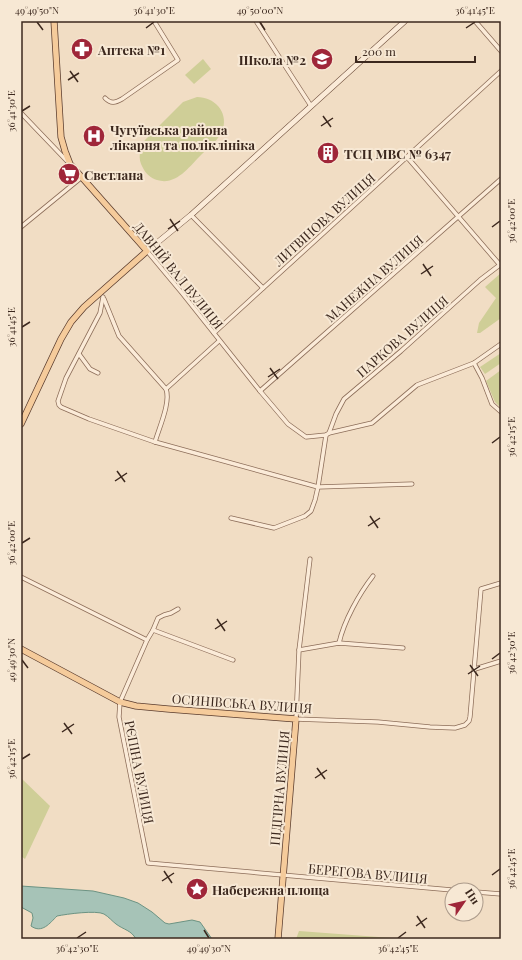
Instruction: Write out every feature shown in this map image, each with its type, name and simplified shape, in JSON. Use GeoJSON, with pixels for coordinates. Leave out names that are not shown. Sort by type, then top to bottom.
{"type":"FeatureCollection","features":[{"type":"Feature","properties":{"kind":"main road"},"geometry":{"type":"LineString","coordinates":[[54,21],[61,137],[70,164]]}},
{"type":"Feature","properties":{"kind":"main road","name":"ДАВНІЙ ВАЛ ВУЛИЦЯ"},"geometry":{"type":"LineString","coordinates":[[70,164],[147,251]]}},
{"type":"Feature","properties":{"kind":"main road"},"geometry":{"type":"LineString","coordinates":[[21,424],[65,330],[77,314],[102,295],[147,251]]}},
{"type":"Feature","properties":{"kind":"main road","name":"ОСИНІВСЬКА ВУЛИЦЯ"},"geometry":{"type":"LineString","coordinates":[[21,649],[120,702],[136,706],[168,709],[296,718]]}},
{"type":"Feature","properties":{"kind":"main road","name":"ПІДГІРНА ВУЛИЦЯ"},"geometry":{"type":"LineString","coordinates":[[278,939],[296,718]]}},
{"type":"Feature","properties":{"kind":"street"},"geometry":{"type":"LineString","coordinates":[[105,98],[113,103],[122,99],[178,60],[154,21]]}},
{"type":"Feature","properties":{"kind":"street"},"geometry":{"type":"LineString","coordinates":[[256,21],[311,106]]}},
{"type":"Feature","properties":{"kind":"street"},"geometry":{"type":"LineString","coordinates":[[147,251],[191,215],[405,21]]}},
{"type":"Feature","properties":{"kind":"street"},"geometry":{"type":"LineString","coordinates":[[475,21],[501,51]]}},
{"type":"Feature","properties":{"kind":"street","name":"ЛИТВІНОВА ВУЛИЦЯ"},"geometry":{"type":"LineString","coordinates":[[214,333],[501,71]]}},
{"type":"Feature","properties":{"kind":"street","name":"ДАВНІЙ ВАЛ ВУЛИЦЯ"},"geometry":{"type":"LineString","coordinates":[[21,113],[70,164]]}},
{"type":"Feature","properties":{"kind":"street"},"geometry":{"type":"LineString","coordinates":[[407,157],[500,265]]}},
{"type":"Feature","properties":{"kind":"street"},"geometry":{"type":"LineString","coordinates":[[21,226],[82,177]]}},
{"type":"Feature","properties":{"kind":"street","name":"МАНЕЖНА ВУЛИЦЯ"},"geometry":{"type":"LineString","coordinates":[[260,391],[501,180]]}},
{"type":"Feature","properties":{"kind":"street"},"geometry":{"type":"LineString","coordinates":[[191,215],[263,288]]}},
{"type":"Feature","properties":{"kind":"street","name":"ДАВНІЙ ВАЛ ВУЛИЦЯ"},"geometry":{"type":"LineString","coordinates":[[147,251],[288,424],[306,437],[327,434],[372,423],[417,385],[474,363],[501,344]]}},
{"type":"Feature","properties":{"kind":"street","name":"ПАРКОВА ВУЛИЦЯ"},"geometry":{"type":"LineString","coordinates":[[231,518],[274,528],[305,516],[311,512],[318,486],[327,434],[344,399],[401,351],[480,280],[500,265]]}},
{"type":"Feature","properties":{"kind":"street"},"geometry":{"type":"LineString","coordinates":[[102,295],[100,313],[66,378],[58,401],[59,405],[72,412],[155,442],[318,486],[412,484]]}},
{"type":"Feature","properties":{"kind":"street"},"geometry":{"type":"LineString","coordinates":[[102,295],[120,336],[166,389],[167,402],[155,442]]}},
{"type":"Feature","properties":{"kind":"street"},"geometry":{"type":"LineString","coordinates":[[166,389],[219,341]]}},
{"type":"Feature","properties":{"kind":"street"},"geometry":{"type":"LineString","coordinates":[[79,354],[90,369],[98,373]]}},
{"type":"Feature","properties":{"kind":"street"},"geometry":{"type":"LineString","coordinates":[[474,363],[482,378],[492,404],[501,412]]}},
{"type":"Feature","properties":{"kind":"street","name":"ПІДГІРНА ВУЛИЦЯ"},"geometry":{"type":"LineString","coordinates":[[296,718],[299,650],[310,559]]}},
{"type":"Feature","properties":{"kind":"street"},"geometry":{"type":"LineString","coordinates":[[338,643],[342,630],[357,602],[359,595],[373,576]]}},
{"type":"Feature","properties":{"kind":"street"},"geometry":{"type":"LineString","coordinates":[[21,577],[147,640]]}},
{"type":"Feature","properties":{"kind":"street"},"geometry":{"type":"LineString","coordinates":[[501,583],[481,589],[475,670],[501,661]]}},
{"type":"Feature","properties":{"kind":"street","name":"РЄПІНА ВУЛИЦЯ"},"geometry":{"type":"LineString","coordinates":[[178,609],[160,616],[147,640],[120,702],[119,718],[148,863],[283,876]]}},
{"type":"Feature","properties":{"kind":"street"},"geometry":{"type":"LineString","coordinates":[[153,630],[233,660]]}},
{"type":"Feature","properties":{"kind":"street"},"geometry":{"type":"LineString","coordinates":[[299,650],[338,643],[403,648]]}},
{"type":"Feature","properties":{"kind":"street","name":"ОСИНІВСЬКА ВУЛИЦЯ"},"geometry":{"type":"LineString","coordinates":[[296,718],[454,728],[465,725],[470,721],[475,670]]}},
{"type":"Feature","properties":{"kind":"street","name":"БЕРЕГОВА ВУЛИЦЯ"},"geometry":{"type":"LineString","coordinates":[[283,876],[444,889]]}},
{"type":"Feature","properties":{"kind":"street"},"geometry":{"type":"LineString","coordinates":[[484,893],[501,894]]}},
{"type":"Feature","properties":{"kind":"shaded area"},"geometry":{"type":"Polygon","coordinates":[[[203,59],[211,69],[194,84],[185,75],[203,59]]]}},
{"type":"Feature","properties":{"kind":"shaded area"},"geometry":{"type":"Polygon","coordinates":[[[197,97],[209,99],[218,106],[221,111],[224,122],[223,129],[219,137],[187,170],[176,178],[164,181],[157,180],[149,176],[140,161],[141,150],[145,140],[183,102],[197,97]]]}},
{"type":"Feature","properties":{"kind":"shaded area"},"geometry":{"type":"Polygon","coordinates":[[[501,273],[501,318],[480,333],[477,333],[479,323],[496,298],[485,287],[501,273]]]}},
{"type":"Feature","properties":{"kind":"shaded area"},"geometry":{"type":"Polygon","coordinates":[[[501,353],[501,363],[485,374],[480,367],[501,353]]]}},
{"type":"Feature","properties":{"kind":"shaded area"},"geometry":{"type":"Polygon","coordinates":[[[501,370],[501,408],[495,402],[486,381],[501,370]]]}},
{"type":"Feature","properties":{"kind":"shaded area"},"geometry":{"type":"Polygon","coordinates":[[[21,778],[50,806],[25,859],[21,856],[21,778]]]}},
{"type":"Feature","properties":{"kind":"shaded area"},"geometry":{"type":"Polygon","coordinates":[[[21,886],[93,891],[124,898],[138,903],[165,923],[169,924],[192,920],[200,922],[212,939],[136,939],[130,932],[116,924],[104,914],[95,912],[74,913],[57,916],[46,927],[39,929],[35,928],[31,926],[33,918],[32,913],[21,907],[21,886]]]}},
{"type":"Feature","properties":{"kind":"shaded area"},"geometry":{"type":"Polygon","coordinates":[[[299,931],[405,939],[296,939],[299,931]]]}},
{"type":"Feature","properties":{"kind":"place","name":"Аптека №1"},"geometry":{"type":"Point","coordinates":[82,49]}},
{"type":"Feature","properties":{"kind":"place","name":"Школа №2"},"geometry":{"type":"Point","coordinates":[322,59]}},
{"type":"Feature","properties":{"kind":"place","name":"Чугуївська района лікарня та поліклініка"},"geometry":{"type":"Point","coordinates":[94,136]}},
{"type":"Feature","properties":{"kind":"place","name":"ТСЦ МВС № 6347"},"geometry":{"type":"Point","coordinates":[328,153]}},
{"type":"Feature","properties":{"kind":"place","name":"Светлана"},"geometry":{"type":"Point","coordinates":[69,174]}},
{"type":"Feature","properties":{"kind":"place","name":"Набережна площа"},"geometry":{"type":"Point","coordinates":[197,889]}}]}
